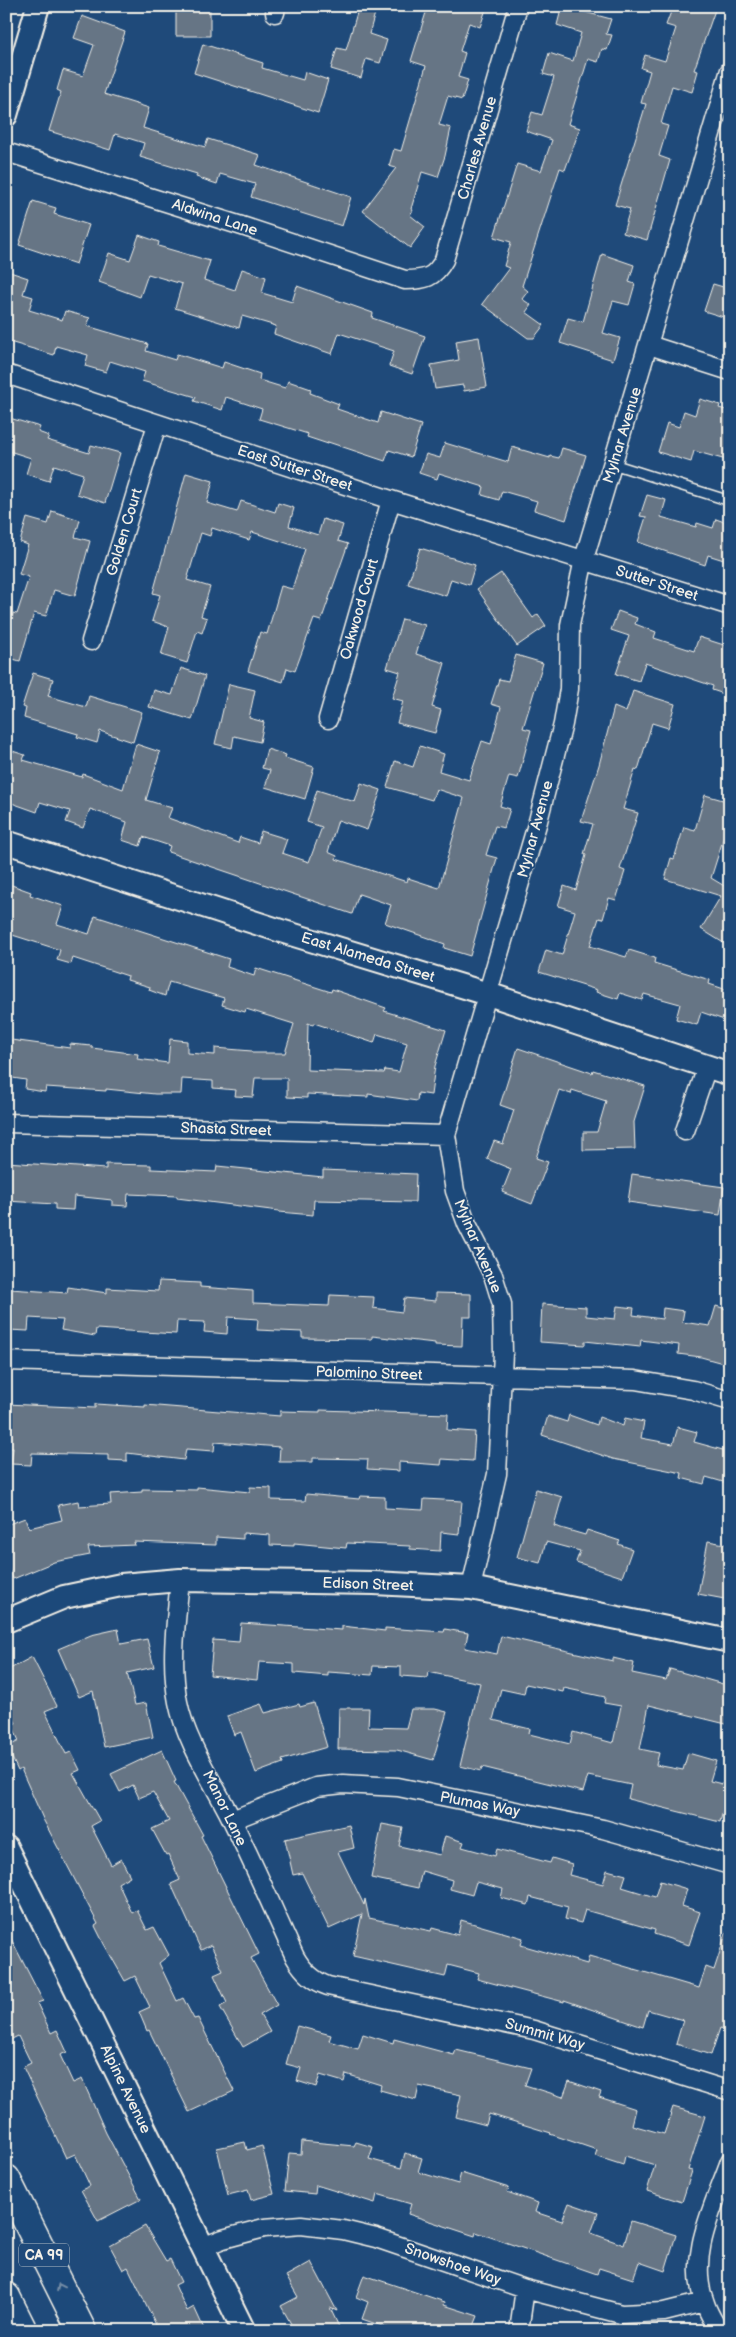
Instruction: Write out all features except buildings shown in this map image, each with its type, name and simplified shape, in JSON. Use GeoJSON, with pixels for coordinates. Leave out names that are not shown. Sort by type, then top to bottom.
{"type":"FeatureCollection","features":[{"type":"Feature","properties":{"kind":"highway","name":"CA 99"},"geometry":{"type":"LineString","coordinates":[[6,2179],[82,2331]]}},
{"type":"Feature","properties":{"kind":"highway"},"geometry":{"type":"LineString","coordinates":[[6,2297],[23,2331]]}},
{"type":"Feature","properties":{"kind":"street"},"geometry":{"type":"LineString","coordinates":[[6,115],[38,6]]}},
{"type":"Feature","properties":{"kind":"street","name":"Charles Avenue"},"geometry":{"type":"LineString","coordinates":[[423,280],[431,277],[438,271],[444,260],[518,6]]}},
{"type":"Feature","properties":{"kind":"street","name":"Mylnar Avenue"},"geometry":{"type":"LineString","coordinates":[[471,1588],[497,1474],[502,1377],[502,1304],[493,1275],[467,1224],[455,1191],[446,1134],[538,821],[563,724],[570,688],[570,625],[584,559],[730,70]]}},
{"type":"Feature","properties":{"kind":"street","name":"Aldwina Lane"},"geometry":{"type":"LineString","coordinates":[[6,152],[245,227],[405,280],[423,280]]}},
{"type":"Feature","properties":{"kind":"street"},"geometry":{"type":"LineString","coordinates":[[649,345],[730,371]]}},
{"type":"Feature","properties":{"kind":"street","name":"East Sutter Street"},"geometry":{"type":"LineString","coordinates":[[6,374],[391,500],[584,559]]}},
{"type":"Feature","properties":{"kind":"street","name":"Golden Court"},"geometry":{"type":"LineString","coordinates":[[91,641],[157,424]]}},
{"type":"Feature","properties":{"kind":"street","name":"Oakwood Court"},"geometry":{"type":"LineString","coordinates":[[328,719],[391,500]]}},
{"type":"Feature","properties":{"kind":"street","name":"Sutter Street"},"geometry":{"type":"LineString","coordinates":[[584,559],[730,606]]}},
{"type":"Feature","properties":{"kind":"street","name":"East Alameda Street"},"geometry":{"type":"LineString","coordinates":[[6,842],[281,931],[488,994],[730,1074]]}},
{"type":"Feature","properties":{"kind":"street"},"geometry":{"type":"LineString","coordinates":[[685,1131],[707,1067]]}},
{"type":"Feature","properties":{"kind":"street","name":"Shasta Street"},"geometry":{"type":"LineString","coordinates":[[6,1123],[446,1134]]}},
{"type":"Feature","properties":{"kind":"street","name":"Palomino Street"},"geometry":{"type":"LineString","coordinates":[[6,1362],[635,1380],[693,1390],[730,1401]]}},
{"type":"Feature","properties":{"kind":"street","name":"Edison Street"},"geometry":{"type":"LineString","coordinates":[[6,1620],[64,1597],[121,1585],[180,1580],[374,1583],[471,1588],[730,1641]]}},
{"type":"Feature","properties":{"kind":"street","name":"Manor Lane"},"geometry":{"type":"LineString","coordinates":[[180,1580],[174,1638],[174,1666],[178,1702],[187,1730],[232,1820],[295,1958],[303,1970],[318,1983],[356,1992]]}},
{"type":"Feature","properties":{"kind":"street","name":"Plumas Way"},"geometry":{"type":"LineString","coordinates":[[232,1820],[316,1786],[343,1784],[398,1787],[603,1829],[730,1866]]}},
{"type":"Feature","properties":{"kind":"street","name":"Alpine Avenue"},"geometry":{"type":"LineString","coordinates":[[6,1847],[244,2331]]}},
{"type":"Feature","properties":{"kind":"street","name":"Summit Way"},"geometry":{"type":"LineString","coordinates":[[356,1992],[534,2030],[730,2091]]}},
{"type":"Feature","properties":{"kind":"street"},"geometry":{"type":"LineString","coordinates":[[719,2331],[704,2302],[698,2268],[702,2243],[730,2161]]}},
{"type":"Feature","properties":{"kind":"street","name":"Snowshoe Way"},"geometry":{"type":"LineString","coordinates":[[202,2247],[264,2228],[301,2226],[344,2230],[376,2238],[525,2289],[621,2314],[664,2312],[704,2302]]}},
{"type":"Feature","properties":{"kind":"street"},"geometry":{"type":"LineString","coordinates":[[519,2331],[525,2289]]}},
{"type":"Feature","properties":{"kind":"lane"},"geometry":{"type":"LineString","coordinates":[[613,464],[730,501]]}}]}
